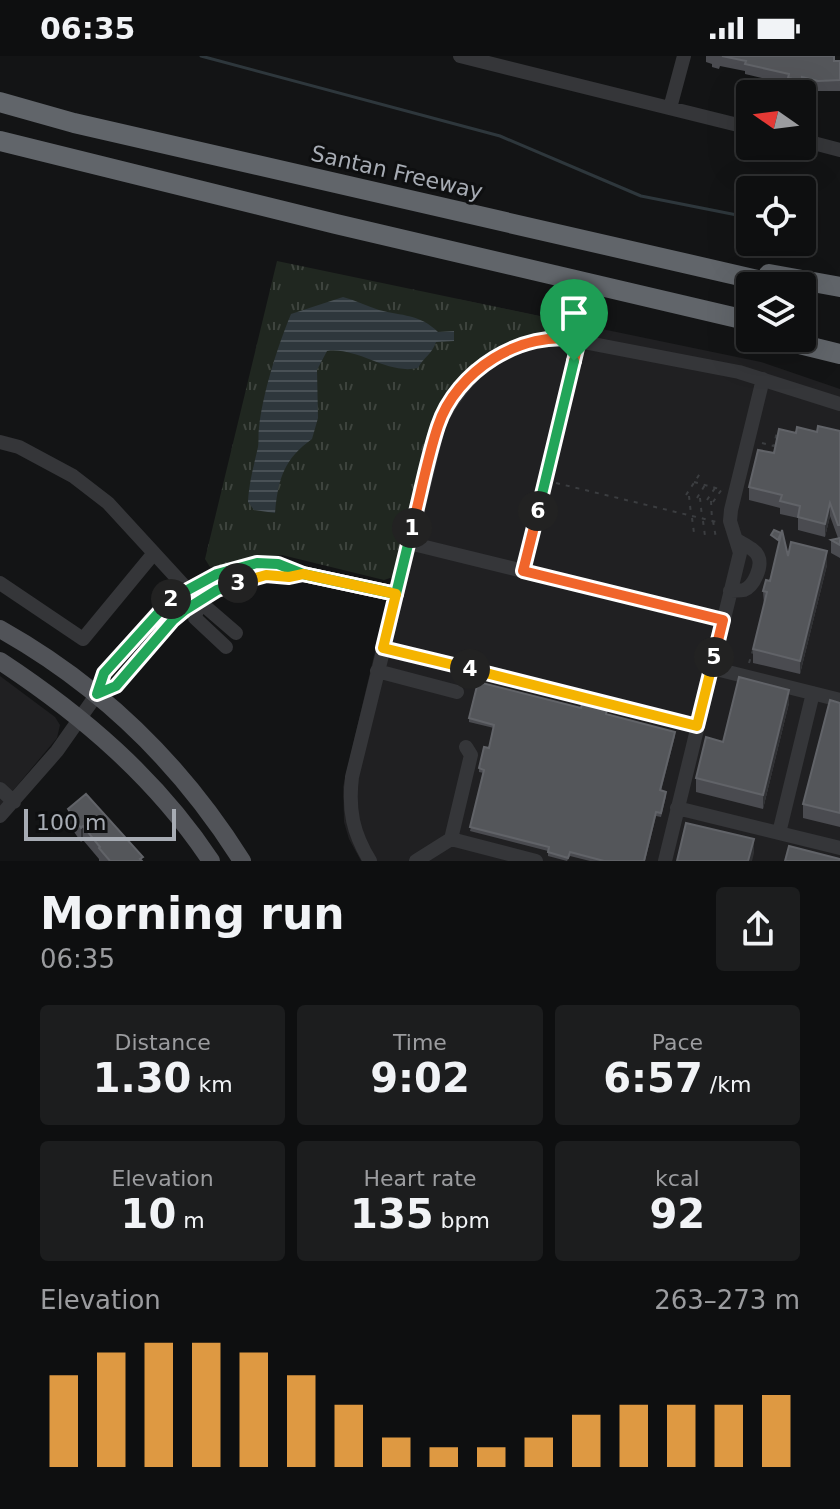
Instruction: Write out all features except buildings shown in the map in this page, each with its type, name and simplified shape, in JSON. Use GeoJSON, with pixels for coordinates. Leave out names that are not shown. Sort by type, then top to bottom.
{"type":"FeatureCollection","features":[{"type":"Feature","properties":{"kind":"highway","name":"Santan Freeway"},"geometry":{"type":"LineString","coordinates":[[0,102],[74,123],[736,275]]}},
{"type":"Feature","properties":{"kind":"highway"},"geometry":{"type":"LineString","coordinates":[[0,141],[736,318]]}},
{"type":"Feature","properties":{"kind":"highway"},"geometry":{"type":"LineString","coordinates":[[520,268],[736,328]]}},
{"type":"Feature","properties":{"kind":"highway"},"geometry":{"type":"LineString","coordinates":[[729,273],[773,274],[840,287]]}},
{"type":"Feature","properties":{"kind":"highway"},"geometry":{"type":"LineString","coordinates":[[816,293],[840,299]]}},
{"type":"Feature","properties":{"kind":"highway"},"geometry":{"type":"LineString","coordinates":[[816,336],[840,341]]}},
{"type":"Feature","properties":{"kind":"highway"},"geometry":{"type":"LineString","coordinates":[[816,348],[840,354]]}},
{"type":"Feature","properties":{"kind":"main road"},"geometry":{"type":"LineString","coordinates":[[0,629],[97,694],[179,774],[217,821],[242,861]]}},
{"type":"Feature","properties":{"kind":"main road"},"geometry":{"type":"LineString","coordinates":[[0,661],[81,718],[124,757],[165,801],[211,861]]}},
{"type":"Feature","properties":{"kind":"street"},"geometry":{"type":"LineString","coordinates":[[460,56],[736,124]]}},
{"type":"Feature","properties":{"kind":"street"},"geometry":{"type":"LineString","coordinates":[[670,108],[684,56]]}},
{"type":"Feature","properties":{"kind":"street"},"geometry":{"type":"LineString","coordinates":[[816,144],[840,150]]}},
{"type":"Feature","properties":{"kind":"street"},"geometry":{"type":"LineString","coordinates":[[370,861],[358,841],[350,817],[350,793],[439,424],[467,379],[492,360],[528,342],[557,337],[763,379],[840,404]]}},
{"type":"Feature","properties":{"kind":"street"},"geometry":{"type":"LineString","coordinates":[[523,571],[579,340]]}},
{"type":"Feature","properties":{"kind":"street"},"geometry":{"type":"LineString","coordinates":[[665,861],[740,553],[730,521],[731,510],[763,379]]}},
{"type":"Feature","properties":{"kind":"street"},"geometry":{"type":"LineString","coordinates":[[0,442],[19,447],[73,476],[108,503],[193,599],[207,608],[212,624],[226,647]]}},
{"type":"Feature","properties":{"kind":"street"},"geometry":{"type":"LineString","coordinates":[[730,591],[745,590],[752,584],[759,563],[759,556],[737,540]]}},
{"type":"Feature","properties":{"kind":"street"},"geometry":{"type":"LineString","coordinates":[[409,543],[723,620]]}},
{"type":"Feature","properties":{"kind":"street"},"geometry":{"type":"LineString","coordinates":[[0,583],[83,639],[154,553]]}},
{"type":"Feature","properties":{"kind":"street"},"geometry":{"type":"LineString","coordinates":[[0,816],[49,761],[97,694],[116,686],[217,574],[257,563],[278,564],[303,574],[396,594]]}},
{"type":"Feature","properties":{"kind":"street"},"geometry":{"type":"LineString","coordinates":[[212,624],[236,633]]}},
{"type":"Feature","properties":{"kind":"street"},"geometry":{"type":"LineString","coordinates":[[383,648],[697,726]]}},
{"type":"Feature","properties":{"kind":"street"},"geometry":{"type":"LineString","coordinates":[[712,668],[840,700]]}},
{"type":"Feature","properties":{"kind":"street"},"geometry":{"type":"LineString","coordinates":[[377,671],[457,692]]}},
{"type":"Feature","properties":{"kind":"street"},"geometry":{"type":"LineString","coordinates":[[779,833],[813,693]]}},
{"type":"Feature","properties":{"kind":"street"},"geometry":{"type":"LineString","coordinates":[[416,861],[451,839],[471,755],[466,747]]}},
{"type":"Feature","properties":{"kind":"street"},"geometry":{"type":"LineString","coordinates":[[0,789],[14,802]]}},
{"type":"Feature","properties":{"kind":"street"},"geometry":{"type":"LineString","coordinates":[[677,808],[840,848]]}},
{"type":"Feature","properties":{"kind":"street"},"geometry":{"type":"LineString","coordinates":[[451,839],[536,861]]}},
{"type":"Feature","properties":{"kind":"path"},"geometry":{"type":"LineString","coordinates":[[760,442],[774,446],[777,431],[787,434]]}},
{"type":"Feature","properties":{"kind":"path"},"geometry":{"type":"LineString","coordinates":[[694,533],[687,495],[701,472]]}},
{"type":"Feature","properties":{"kind":"path"},"geometry":{"type":"LineString","coordinates":[[553,482],[722,523]]}},
{"type":"Feature","properties":{"kind":"path"},"geometry":{"type":"LineString","coordinates":[[694,482],[728,491]]}},
{"type":"Feature","properties":{"kind":"path"},"geometry":{"type":"LineString","coordinates":[[705,485],[698,498],[705,536]]}},
{"type":"Feature","properties":{"kind":"path"},"geometry":{"type":"LineString","coordinates":[[715,488],[710,501],[716,538]]}},
{"type":"Feature","properties":{"kind":"path"},"geometry":{"type":"LineString","coordinates":[[710,501],[722,489]]}},
{"type":"Feature","properties":{"kind":"path"},"geometry":{"type":"LineString","coordinates":[[748,665],[755,646]]}},
{"type":"Feature","properties":{"kind":"shaded area"},"geometry":{"type":"Polygon","coordinates":[[[343,297],[417,319],[438,332],[454,331],[454,341],[436,342],[418,368],[407,369],[350,353],[327,351],[317,370],[318,418],[312,439],[295,454],[284,471],[275,513],[254,510],[248,502],[263,401],[291,314],[343,297]]]}},
{"type":"Feature","properties":{"kind":"shaded area"},"geometry":{"type":"Polygon","coordinates":[[[458,299],[761,362],[840,389],[840,861],[361,861],[344,822],[343,787],[458,299]]]}},
{"type":"Feature","properties":{"kind":"shaded area"},"geometry":{"type":"Polygon","coordinates":[[[0,676],[55,717],[60,725],[57,738],[0,806],[0,676]]]}},
{"type":"Feature","properties":{"kind":"green space"},"geometry":{"type":"Polygon","coordinates":[[[277,261],[578,324],[495,350],[460,376],[442,402],[422,460],[393,577],[384,580],[282,555],[210,567],[205,559],[277,261]]]}},
{"type":"Feature","properties":{"kind":"waterway"},"geometry":{"type":"LineString","coordinates":[[201,56],[500,136],[641,196],[736,215]]}},
{"type":"Feature","properties":{"kind":"route"},"geometry":{"type":"LineString","coordinates":[[574,361],[523,571],[723,620],[697,726],[383,648],[396,594],[380,591],[303,574],[289,577],[266,575],[217,590],[195,602],[173,620],[116,686],[97,694],[104,673],[159,610],[183,591],[217,574],[257,563],[278,564],[303,574],[396,594],[439,424],[467,379],[513,348],[543,339],[579,340],[574,361]]}}]}
